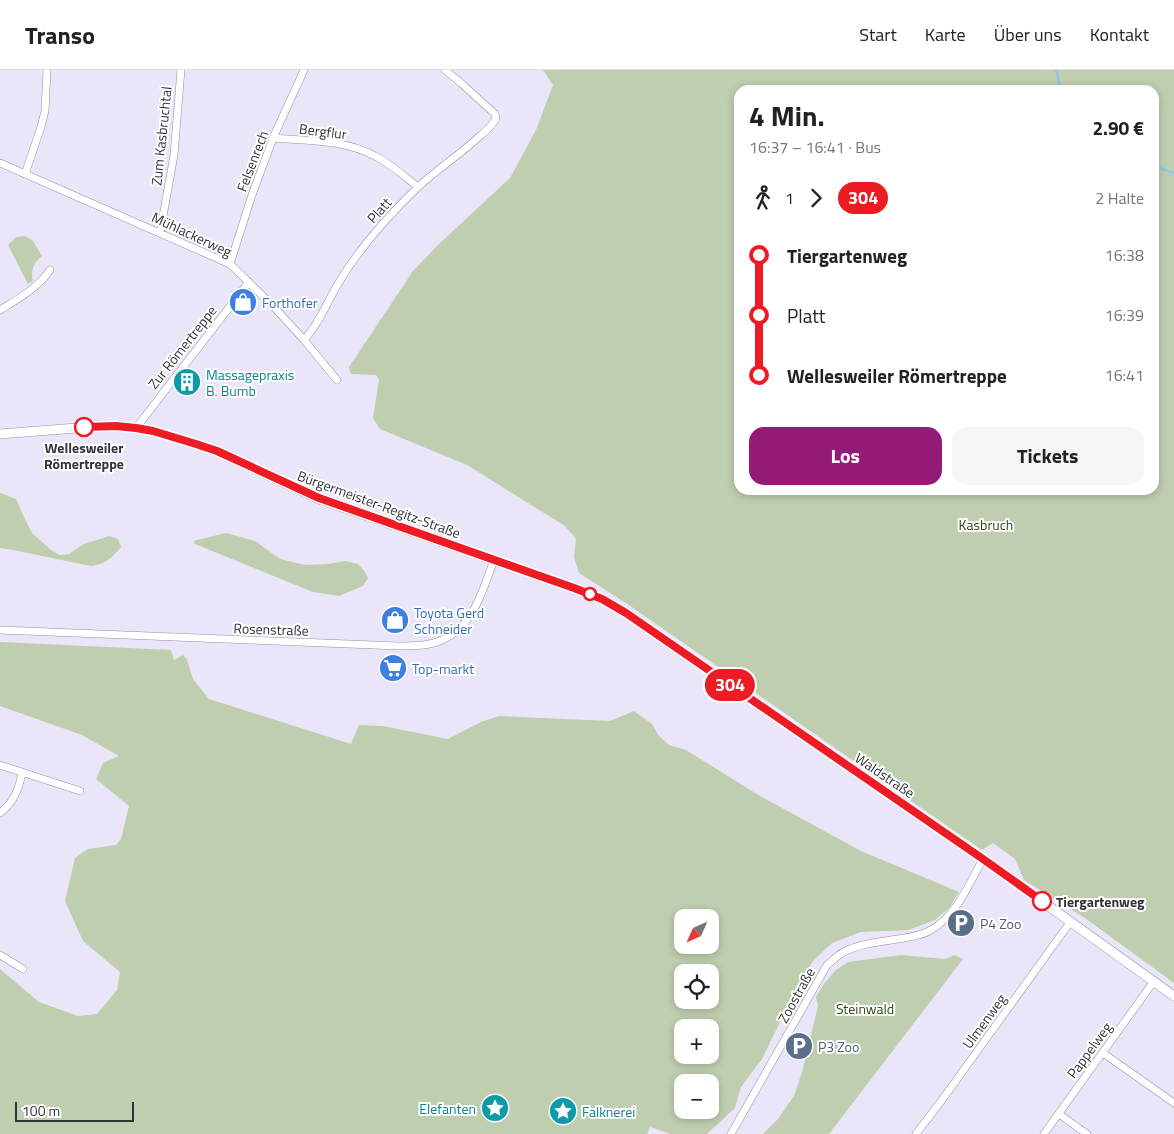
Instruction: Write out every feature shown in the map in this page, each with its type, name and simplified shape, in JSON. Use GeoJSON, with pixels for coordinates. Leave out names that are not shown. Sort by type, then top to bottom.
{"type":"FeatureCollection","features":[{"type":"Feature","properties":{"kind":"street"},"geometry":{"type":"LineString","coordinates":[[25,174],[42,127],[45,111],[47,70]]}},
{"type":"Feature","properties":{"kind":"street","name":"Zum Kasbruchtal"},"geometry":{"type":"LineString","coordinates":[[160,233],[174,155],[181,70]]}},
{"type":"Feature","properties":{"kind":"street","name":"Felsenrech"},"geometry":{"type":"LineString","coordinates":[[230,264],[273,138],[304,70]]}},
{"type":"Feature","properties":{"kind":"street","name":"Platt"},"geometry":{"type":"LineString","coordinates":[[304,340],[314,329],[341,279],[355,258],[386,220],[418,187],[477,139],[494,122],[496,118],[494,114],[445,70]]}},
{"type":"Feature","properties":{"kind":"street","name":"Bergflur"},"geometry":{"type":"LineString","coordinates":[[273,138],[334,142],[354,147],[374,155],[392,166],[418,187]]}},
{"type":"Feature","properties":{"kind":"street","name":"Mühlackerweg"},"geometry":{"type":"LineString","coordinates":[[0,163],[230,264],[274,306],[337,380]]}},
{"type":"Feature","properties":{"kind":"street"},"geometry":{"type":"LineString","coordinates":[[0,310],[39,283],[50,270]]}},
{"type":"Feature","properties":{"kind":"street","name":"Zur Römertreppe"},"geometry":{"type":"LineString","coordinates":[[136,428],[249,282]]}},
{"type":"Feature","properties":{"kind":"street","name":"Bürgermeister-Regitz-Straße"},"geometry":{"type":"LineString","coordinates":[[0,434],[116,426],[153,431],[217,451],[319,498],[574,588]]}},
{"type":"Feature","properties":{"kind":"street","name":"Rosenstraße"},"geometry":{"type":"LineString","coordinates":[[0,630],[399,646],[424,645],[452,635],[469,617],[477,604],[494,560]]}},
{"type":"Feature","properties":{"kind":"street","name":"Waldstraße"},"geometry":{"type":"LineString","coordinates":[[574,588],[602,599],[626,613],[983,859],[1174,996]]}},
{"type":"Feature","properties":{"kind":"street"},"geometry":{"type":"LineString","coordinates":[[0,765],[80,791]]}},
{"type":"Feature","properties":{"kind":"street"},"geometry":{"type":"LineString","coordinates":[[0,813],[14,799],[19,789],[22,772]]}},
{"type":"Feature","properties":{"kind":"street","name":"Zoostraße"},"geometry":{"type":"LineString","coordinates":[[731,1134],[827,965],[840,954],[850,949],[871,943],[919,936],[932,930],[956,907],[983,859]]}},
{"type":"Feature","properties":{"kind":"street","name":"Ulmenweg"},"geometry":{"type":"LineString","coordinates":[[916,1134],[1071,921]]}},
{"type":"Feature","properties":{"kind":"street"},"geometry":{"type":"LineString","coordinates":[[0,956],[23,969]]}},
{"type":"Feature","properties":{"kind":"street","name":"Pappelweg"},"geometry":{"type":"LineString","coordinates":[[1044,1134],[1154,982]]}},
{"type":"Feature","properties":{"kind":"street"},"geometry":{"type":"LineString","coordinates":[[1103,1053],[1174,1103]]}},
{"type":"Feature","properties":{"kind":"street"},"geometry":{"type":"LineString","coordinates":[[1059,1114],[1087,1134]]}},
{"type":"Feature","properties":{"kind":"green space","name":"Kasbruch"},"geometry":{"type":"Polygon","coordinates":[[[543,70],[1174,70],[1174,983],[1085,918],[1024,880],[1015,859],[993,843],[982,850],[626,603],[579,573],[574,557],[576,539],[565,526],[467,465],[380,429],[373,418],[379,380],[376,375],[351,374],[349,367],[413,271],[510,178],[536,130],[553,85],[543,70]]]}},
{"type":"Feature","properties":{"kind":"green space"},"geometry":{"type":"Polygon","coordinates":[[[25,236],[32,240],[42,256],[33,267],[33,281],[28,284],[8,245],[16,237],[25,236]]]}},
{"type":"Feature","properties":{"kind":"green space"},"geometry":{"type":"Polygon","coordinates":[[[0,493],[16,499],[32,533],[51,550],[60,555],[69,554],[84,544],[109,536],[118,539],[121,547],[108,560],[91,566],[0,548],[0,493]]]}},
{"type":"Feature","properties":{"kind":"green space"},"geometry":{"type":"Polygon","coordinates":[[[226,533],[255,541],[280,559],[305,565],[345,561],[358,564],[368,578],[363,586],[339,596],[313,592],[195,544],[194,541],[226,533]]]}},
{"type":"Feature","properties":{"kind":"green space"},"geometry":{"type":"Polygon","coordinates":[[[0,642],[171,650],[174,660],[183,655],[187,660],[193,679],[209,699],[351,744],[359,725],[383,726],[448,739],[481,722],[499,716],[610,721],[634,711],[652,724],[659,736],[669,745],[686,750],[760,796],[861,851],[959,892],[950,907],[935,920],[908,930],[861,932],[832,943],[813,961],[798,985],[762,1059],[741,1087],[735,1108],[707,1134],[671,1134],[650,1127],[647,1134],[0,1134],[0,969],[39,1002],[78,1016],[97,1014],[117,990],[120,972],[83,941],[65,901],[75,858],[88,849],[116,845],[121,839],[129,806],[96,779],[103,763],[119,756],[82,735],[0,706],[0,642]]]}},
{"type":"Feature","properties":{"kind":"green space","name":"Steinwald"},"geometry":{"type":"Polygon","coordinates":[[[901,955],[945,959],[955,955],[963,959],[829,1134],[763,1134],[778,1119],[794,1096],[802,1072],[818,1006],[816,997],[823,985],[836,970],[848,962],[901,955]]]}},
{"type":"Feature","properties":{"kind":"waterway"},"geometry":{"type":"LineString","coordinates":[[1056,70],[1060,85]]}},
{"type":"Feature","properties":{"kind":"waterway"},"geometry":{"type":"LineString","coordinates":[[1159,168],[1174,173]]}},
{"type":"Feature","properties":{"kind":"bus line","name":"304"},"geometry":{"type":"LineString","coordinates":[[84,427],[116,426],[136,428],[196,444],[217,451],[319,498],[602,599],[626,613],[1042,901]]}},
{"type":"Feature","properties":{"kind":"place","name":"Forthofer"},"geometry":{"type":"Point","coordinates":[243,302]}},
{"type":"Feature","properties":{"kind":"place","name":"Massagepraxis B. Bumb"},"geometry":{"type":"Point","coordinates":[187,382]}},
{"type":"Feature","properties":{"kind":"place","name":"Wellesweiler Römertreppe"},"geometry":{"type":"Point","coordinates":[84,427]}},
{"type":"Feature","properties":{"kind":"place","name":"Toyota Gerd Schneider"},"geometry":{"type":"Point","coordinates":[395,620]}},
{"type":"Feature","properties":{"kind":"place","name":"Top-markt"},"geometry":{"type":"Point","coordinates":[393,668]}},
{"type":"Feature","properties":{"kind":"place","name":"Tiergartenweg"},"geometry":{"type":"Point","coordinates":[1042,901]}},
{"type":"Feature","properties":{"kind":"place","name":"P4 Zoo"},"geometry":{"type":"Point","coordinates":[961,923]}},
{"type":"Feature","properties":{"kind":"place","name":"P3 Zoo"},"geometry":{"type":"Point","coordinates":[799,1046]}},
{"type":"Feature","properties":{"kind":"place","name":"Elefanten"},"geometry":{"type":"Point","coordinates":[495,1108]}},
{"type":"Feature","properties":{"kind":"place","name":"Falknerei"},"geometry":{"type":"Point","coordinates":[563,1111]}}]}
